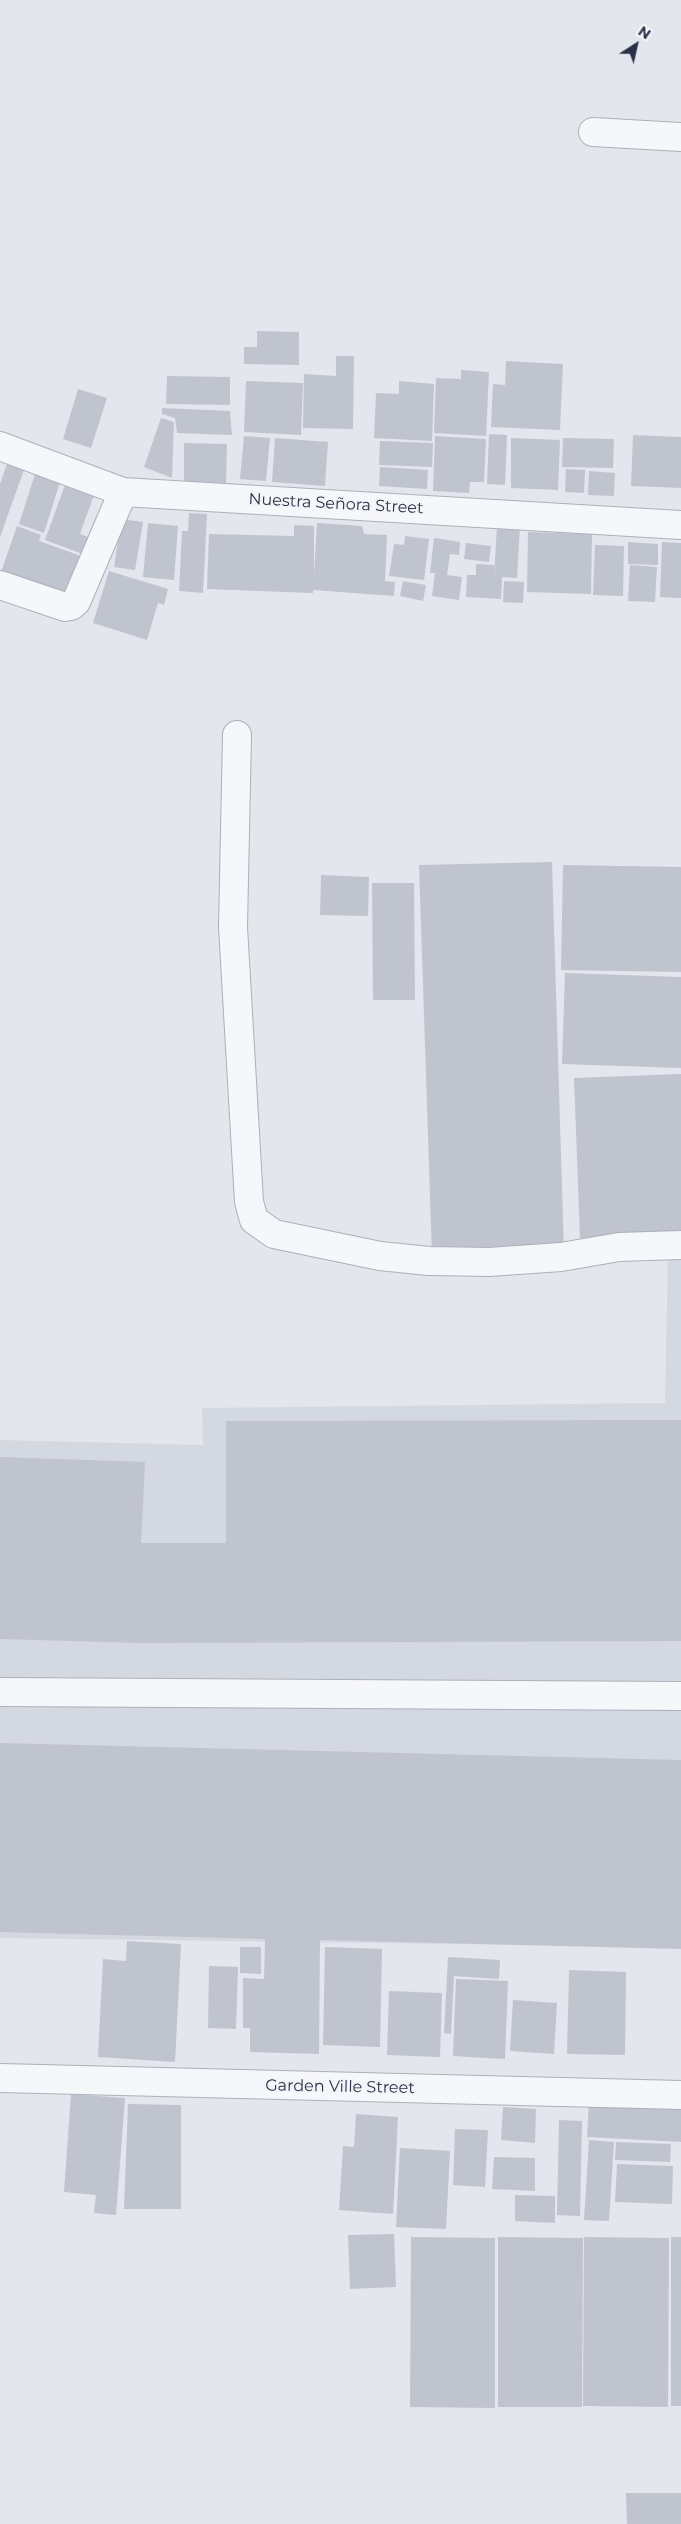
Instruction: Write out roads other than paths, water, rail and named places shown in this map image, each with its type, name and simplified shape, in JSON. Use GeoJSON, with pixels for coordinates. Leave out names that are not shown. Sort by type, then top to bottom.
{"type":"FeatureCollection","features":[{"type":"Feature","properties":{"kind":"street"},"geometry":{"type":"LineString","coordinates":[[593,132],[681,137]]}},
{"type":"Feature","properties":{"kind":"street","name":"Nuestra Señora Street"},"geometry":{"type":"LineString","coordinates":[[0,446],[123,492],[681,524]]}},
{"type":"Feature","properties":{"kind":"street"},"geometry":{"type":"LineString","coordinates":[[0,585],[65,606],[72,606],[76,602],[123,492]]}},
{"type":"Feature","properties":{"kind":"street"},"geometry":{"type":"LineString","coordinates":[[237,734],[233,927],[249,1202],[254,1220],[274,1234],[380,1256],[430,1261],[498,1261],[561,1257],[619,1247],[681,1245]]}},
{"type":"Feature","properties":{"kind":"street"},"geometry":{"type":"LineString","coordinates":[[0,1692],[681,1696]]}},
{"type":"Feature","properties":{"kind":"street","name":"Garden Ville Street"},"geometry":{"type":"LineString","coordinates":[[0,2078],[681,2095]]}}]}
